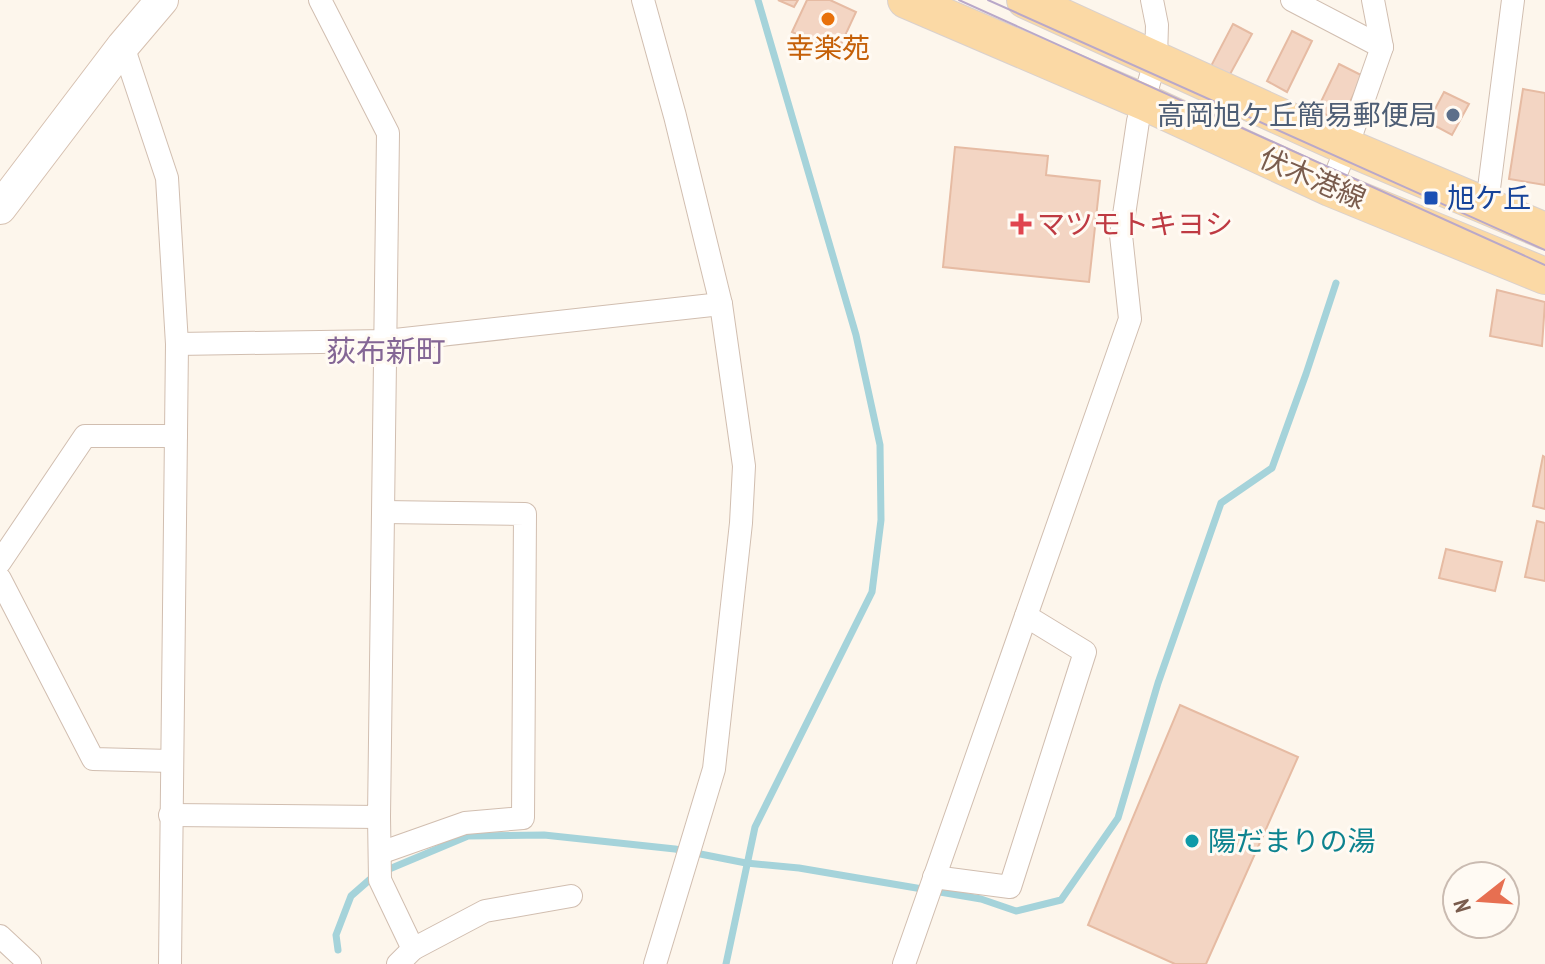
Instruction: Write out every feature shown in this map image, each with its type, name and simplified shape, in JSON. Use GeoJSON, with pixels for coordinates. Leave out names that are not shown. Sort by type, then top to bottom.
{"type":"FeatureCollection","features":[{"type":"Feature","properties":{"kind":"main road","name":"伏木港線"},"geometry":{"type":"LineString","coordinates":[[906,0],[1144,102],[1330,188],[1545,276]]}},
{"type":"Feature","properties":{"kind":"main road","name":"伏木港線"},"geometry":{"type":"LineString","coordinates":[[1025,0],[1347,147],[1545,231]]}},
{"type":"Feature","properties":{"kind":"street"},"geometry":{"type":"LineString","coordinates":[[0,208],[123,46],[162,0]]}},
{"type":"Feature","properties":{"kind":"street"},"geometry":{"type":"LineString","coordinates":[[320,0],[388,133],[380,880],[406,956],[485,911],[571,896]]}},
{"type":"Feature","properties":{"kind":"street"},"geometry":{"type":"LineString","coordinates":[[643,0],[721,304],[744,466],[741,523],[714,769],[655,964]]}},
{"type":"Feature","properties":{"kind":"street"},"geometry":{"type":"LineString","coordinates":[[904,964],[1130,319],[1121,235],[1138,121],[1156,58],[1157,25],[1152,0]]}},
{"type":"Feature","properties":{"kind":"street"},"geometry":{"type":"LineString","coordinates":[[1292,0],[1382,47]]}},
{"type":"Feature","properties":{"kind":"street"},"geometry":{"type":"LineString","coordinates":[[1330,188],[1382,47],[1373,0]]}},
{"type":"Feature","properties":{"kind":"street"},"geometry":{"type":"LineString","coordinates":[[1487,204],[1513,0]]}},
{"type":"Feature","properties":{"kind":"street"},"geometry":{"type":"LineString","coordinates":[[123,46],[167,178],[177,344],[170,964]]}},
{"type":"Feature","properties":{"kind":"street"},"geometry":{"type":"LineString","coordinates":[[177,344],[386,341],[721,304]]}},
{"type":"Feature","properties":{"kind":"street"},"geometry":{"type":"LineString","coordinates":[[0,562],[85,436],[176,436]]}},
{"type":"Feature","properties":{"kind":"street"},"geometry":{"type":"LineString","coordinates":[[380,853],[465,823],[523,818],[524,802],[525,514],[384,512]]}},
{"type":"Feature","properties":{"kind":"street"},"geometry":{"type":"LineString","coordinates":[[0,579],[93,759],[171,761]]}},
{"type":"Feature","properties":{"kind":"street"},"geometry":{"type":"LineString","coordinates":[[934,877],[1010,887],[1085,652],[1026,616]]}},
{"type":"Feature","properties":{"kind":"street"},"geometry":{"type":"LineString","coordinates":[[170,815],[379,817]]}},
{"type":"Feature","properties":{"kind":"street"},"geometry":{"type":"LineString","coordinates":[[0,936],[30,964]]}},
{"type":"Feature","properties":{"kind":"building"},"geometry":{"type":"Polygon","coordinates":[[[778,0],[798,0],[794,7],[778,0]]]}},
{"type":"Feature","properties":{"kind":"building"},"geometry":{"type":"Polygon","coordinates":[[[807,0],[830,0],[856,12],[837,53],[792,32],[807,0]]]}},
{"type":"Feature","properties":{"kind":"building"},"geometry":{"type":"Polygon","coordinates":[[[1233,24],[1252,34],[1228,78],[1210,68],[1233,24]]]}},
{"type":"Feature","properties":{"kind":"building"},"geometry":{"type":"Polygon","coordinates":[[[1292,31],[1312,41],[1287,92],[1267,81],[1292,31]]]}},
{"type":"Feature","properties":{"kind":"building"},"geometry":{"type":"Polygon","coordinates":[[[1339,64],[1363,76],[1340,122],[1317,110],[1339,64]]]}},
{"type":"Feature","properties":{"kind":"building"},"geometry":{"type":"Polygon","coordinates":[[[1523,89],[1545,93],[1545,185],[1509,179],[1523,89]]]}},
{"type":"Feature","properties":{"kind":"building"},"geometry":{"type":"Polygon","coordinates":[[[1444,92],[1469,104],[1452,135],[1428,122],[1444,92]]]}},
{"type":"Feature","properties":{"kind":"building","name":"マツモトキヨシ"},"geometry":{"type":"Polygon","coordinates":[[[955,147],[1048,156],[1046,175],[1100,181],[1089,282],[943,267],[955,147]]]}},
{"type":"Feature","properties":{"kind":"building"},"geometry":{"type":"Polygon","coordinates":[[[1497,290],[1545,302],[1542,346],[1490,336],[1497,290]]]}},
{"type":"Feature","properties":{"kind":"building"},"geometry":{"type":"Polygon","coordinates":[[[1545,457],[1545,509],[1533,506],[1545,457]]]}},
{"type":"Feature","properties":{"kind":"building"},"geometry":{"type":"Polygon","coordinates":[[[1537,521],[1545,523],[1545,581],[1525,577],[1537,521]]]}},
{"type":"Feature","properties":{"kind":"building"},"geometry":{"type":"Polygon","coordinates":[[[1446,549],[1502,562],[1495,591],[1439,578],[1446,549]]]}},
{"type":"Feature","properties":{"kind":"building","name":"陽だまりの湯"},"geometry":{"type":"Polygon","coordinates":[[[1180,705],[1298,757],[1206,964],[1175,964],[1088,925],[1180,705]]]}},
{"type":"Feature","properties":{"kind":"waterway"},"geometry":{"type":"LineString","coordinates":[[726,964],[755,827],[872,592],[881,520],[880,445],[856,335],[758,0]]}},
{"type":"Feature","properties":{"kind":"waterway"},"geometry":{"type":"LineString","coordinates":[[338,950],[336,935],[351,896],[375,875],[468,836],[544,835],[675,849],[981,899],[1016,911],[1061,900],[1118,818],[1158,683],[1221,503],[1272,468],[1336,283]]}},
{"type":"Feature","properties":{"kind":"tram line"},"geometry":{"type":"LineString","coordinates":[[959,0],[1545,265]]}},
{"type":"Feature","properties":{"kind":"tram line"},"geometry":{"type":"LineString","coordinates":[[988,0],[1545,250]]}},
{"type":"Feature","properties":{"kind":"place","name":"幸楽苑"},"geometry":{"type":"Point","coordinates":[828,19]}},
{"type":"Feature","properties":{"kind":"place","name":"高岡旭ケ丘簡易郵便局"},"geometry":{"type":"Point","coordinates":[1453,115]}},
{"type":"Feature","properties":{"kind":"place","name":"旭ケ丘"},"geometry":{"type":"Point","coordinates":[1431,198]}},
{"type":"Feature","properties":{"kind":"place","name":"マツモトキヨシ"},"geometry":{"type":"Point","coordinates":[1021,224]}},
{"type":"Feature","properties":{"kind":"place","name":"陽だまりの湯"},"geometry":{"type":"Point","coordinates":[1192,841]}},
{"type":"Feature","properties":{"kind":"district","name":"荻布新町"},"geometry":{"type":"Point","coordinates":[386,352]}}]}
